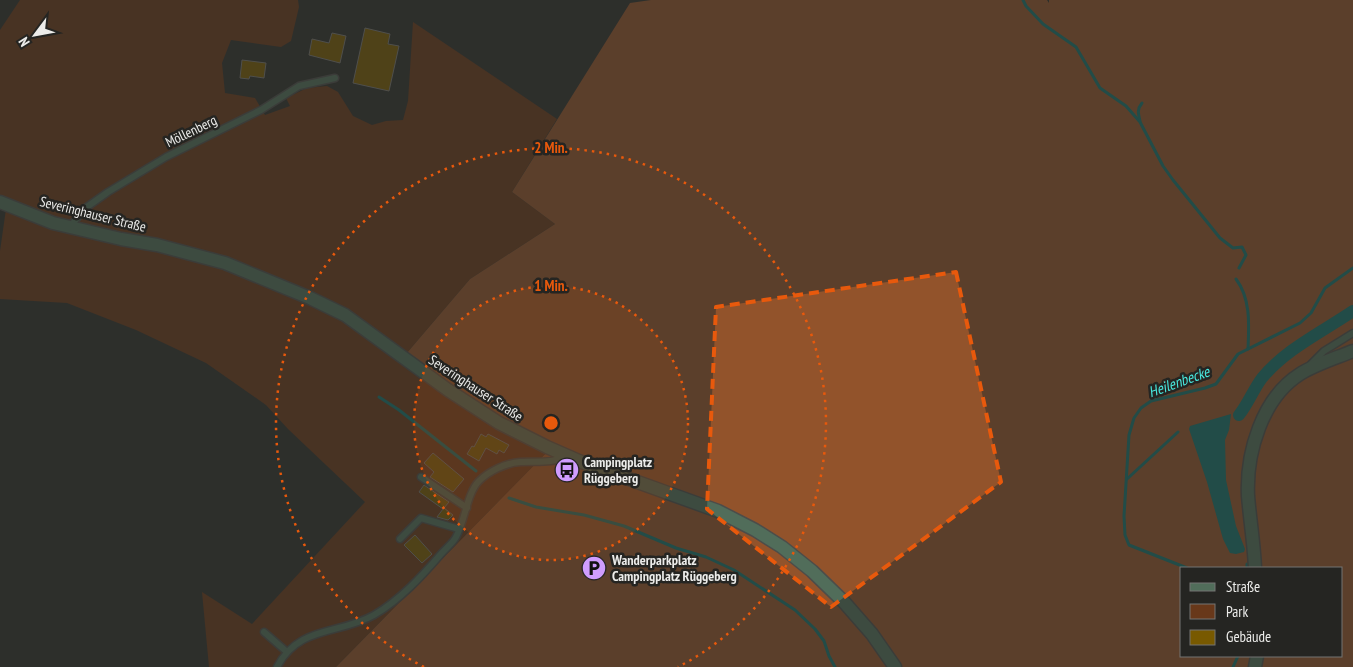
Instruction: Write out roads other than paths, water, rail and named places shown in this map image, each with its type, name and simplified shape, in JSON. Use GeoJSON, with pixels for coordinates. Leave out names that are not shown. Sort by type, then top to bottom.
{"type":"FeatureCollection","features":[{"type":"Feature","properties":{"kind":"street","name":"Severinghauser Straße"},"geometry":{"type":"LineString","coordinates":[[0,202],[53,223],[120,239],[157,245],[225,263],[310,298],[345,315],[448,390],[499,423],[568,456],[718,511],[756,530],[782,547],[812,571],[844,602],[872,634],[895,667]]}},
{"type":"Feature","properties":{"kind":"street"},"geometry":{"type":"LineString","coordinates":[[1255,567],[1248,495],[1251,458],[1263,417],[1288,383],[1301,373],[1353,351]]}},
{"type":"Feature","properties":{"kind":"lane","name":"Möllenberg"},"geometry":{"type":"LineString","coordinates":[[70,227],[84,209],[108,192],[166,157],[261,110],[299,86],[335,78]]}},
{"type":"Feature","properties":{"kind":"lane"},"geometry":{"type":"LineString","coordinates":[[1301,373],[1324,351],[1353,333]]}},
{"type":"Feature","properties":{"kind":"lane"},"geometry":{"type":"LineString","coordinates":[[277,667],[287,652],[299,641],[364,620],[394,601],[455,540],[471,496],[480,481],[507,464],[546,462],[560,460],[568,456]]}},
{"type":"Feature","properties":{"kind":"lane"},"geometry":{"type":"LineString","coordinates":[[421,477],[467,508]]}},
{"type":"Feature","properties":{"kind":"lane"},"geometry":{"type":"LineString","coordinates":[[400,539],[420,518],[459,529]]}},
{"type":"Feature","properties":{"kind":"lane"},"geometry":{"type":"LineString","coordinates":[[264,632],[287,652]]}},
{"type":"Feature","properties":{"kind":"water"},"geometry":{"type":"Polygon","coordinates":[[[1231,414],[1229,430],[1225,440],[1226,480],[1236,526],[1245,549],[1244,552],[1236,554],[1230,553],[1223,539],[1207,482],[1189,429],[1190,426],[1231,414]]]}},
{"type":"Feature","properties":{"kind":"waterway"},"geometry":{"type":"LineString","coordinates":[[1023,0],[1026,6],[1043,24],[1076,47],[1100,88],[1126,106],[1140,122],[1163,166],[1220,238],[1233,248],[1242,247],[1246,255],[1239,268]]}},
{"type":"Feature","properties":{"kind":"waterway"},"geometry":{"type":"LineString","coordinates":[[1140,121],[1138,111],[1142,103]]}},
{"type":"Feature","properties":{"kind":"waterway","name":"Heilenbecke"},"geometry":{"type":"LineString","coordinates":[[1184,567],[1129,545],[1125,535],[1124,516],[1129,435],[1134,418],[1141,408],[1151,401],[1216,384],[1238,354],[1300,323],[1311,313],[1325,288],[1353,268]]}},
{"type":"Feature","properties":{"kind":"waterway"},"geometry":{"type":"LineString","coordinates":[[1236,279],[1247,304],[1249,322],[1248,349]]}},
{"type":"Feature","properties":{"kind":"waterway"},"geometry":{"type":"LineString","coordinates":[[1239,415],[1262,378],[1282,358],[1353,311]]}},
{"type":"Feature","properties":{"kind":"waterway"},"geometry":{"type":"LineString","coordinates":[[379,397],[399,410],[476,471]]}},
{"type":"Feature","properties":{"kind":"waterway"},"geometry":{"type":"LineString","coordinates":[[1127,479],[1178,432]]}},
{"type":"Feature","properties":{"kind":"waterway"},"geometry":{"type":"LineString","coordinates":[[509,498],[536,507],[584,515],[624,526],[676,548],[706,557],[734,570],[795,610],[815,629],[824,641],[835,667]]}},
{"type":"Feature","properties":{"kind":"waterway","name":"Heilenbecke"},"geometry":{"type":"LineString","coordinates":[[1233,667],[1238,657]]}},
{"type":"Feature","properties":{"kind":"place","name":"Campingplatz Rüggeberg"},"geometry":{"type":"Point","coordinates":[567,470]}},
{"type":"Feature","properties":{"kind":"place","name":"Wanderparkplatz Campingplatz Rüggeberg"},"geometry":{"type":"Point","coordinates":[594,568]}}]}
